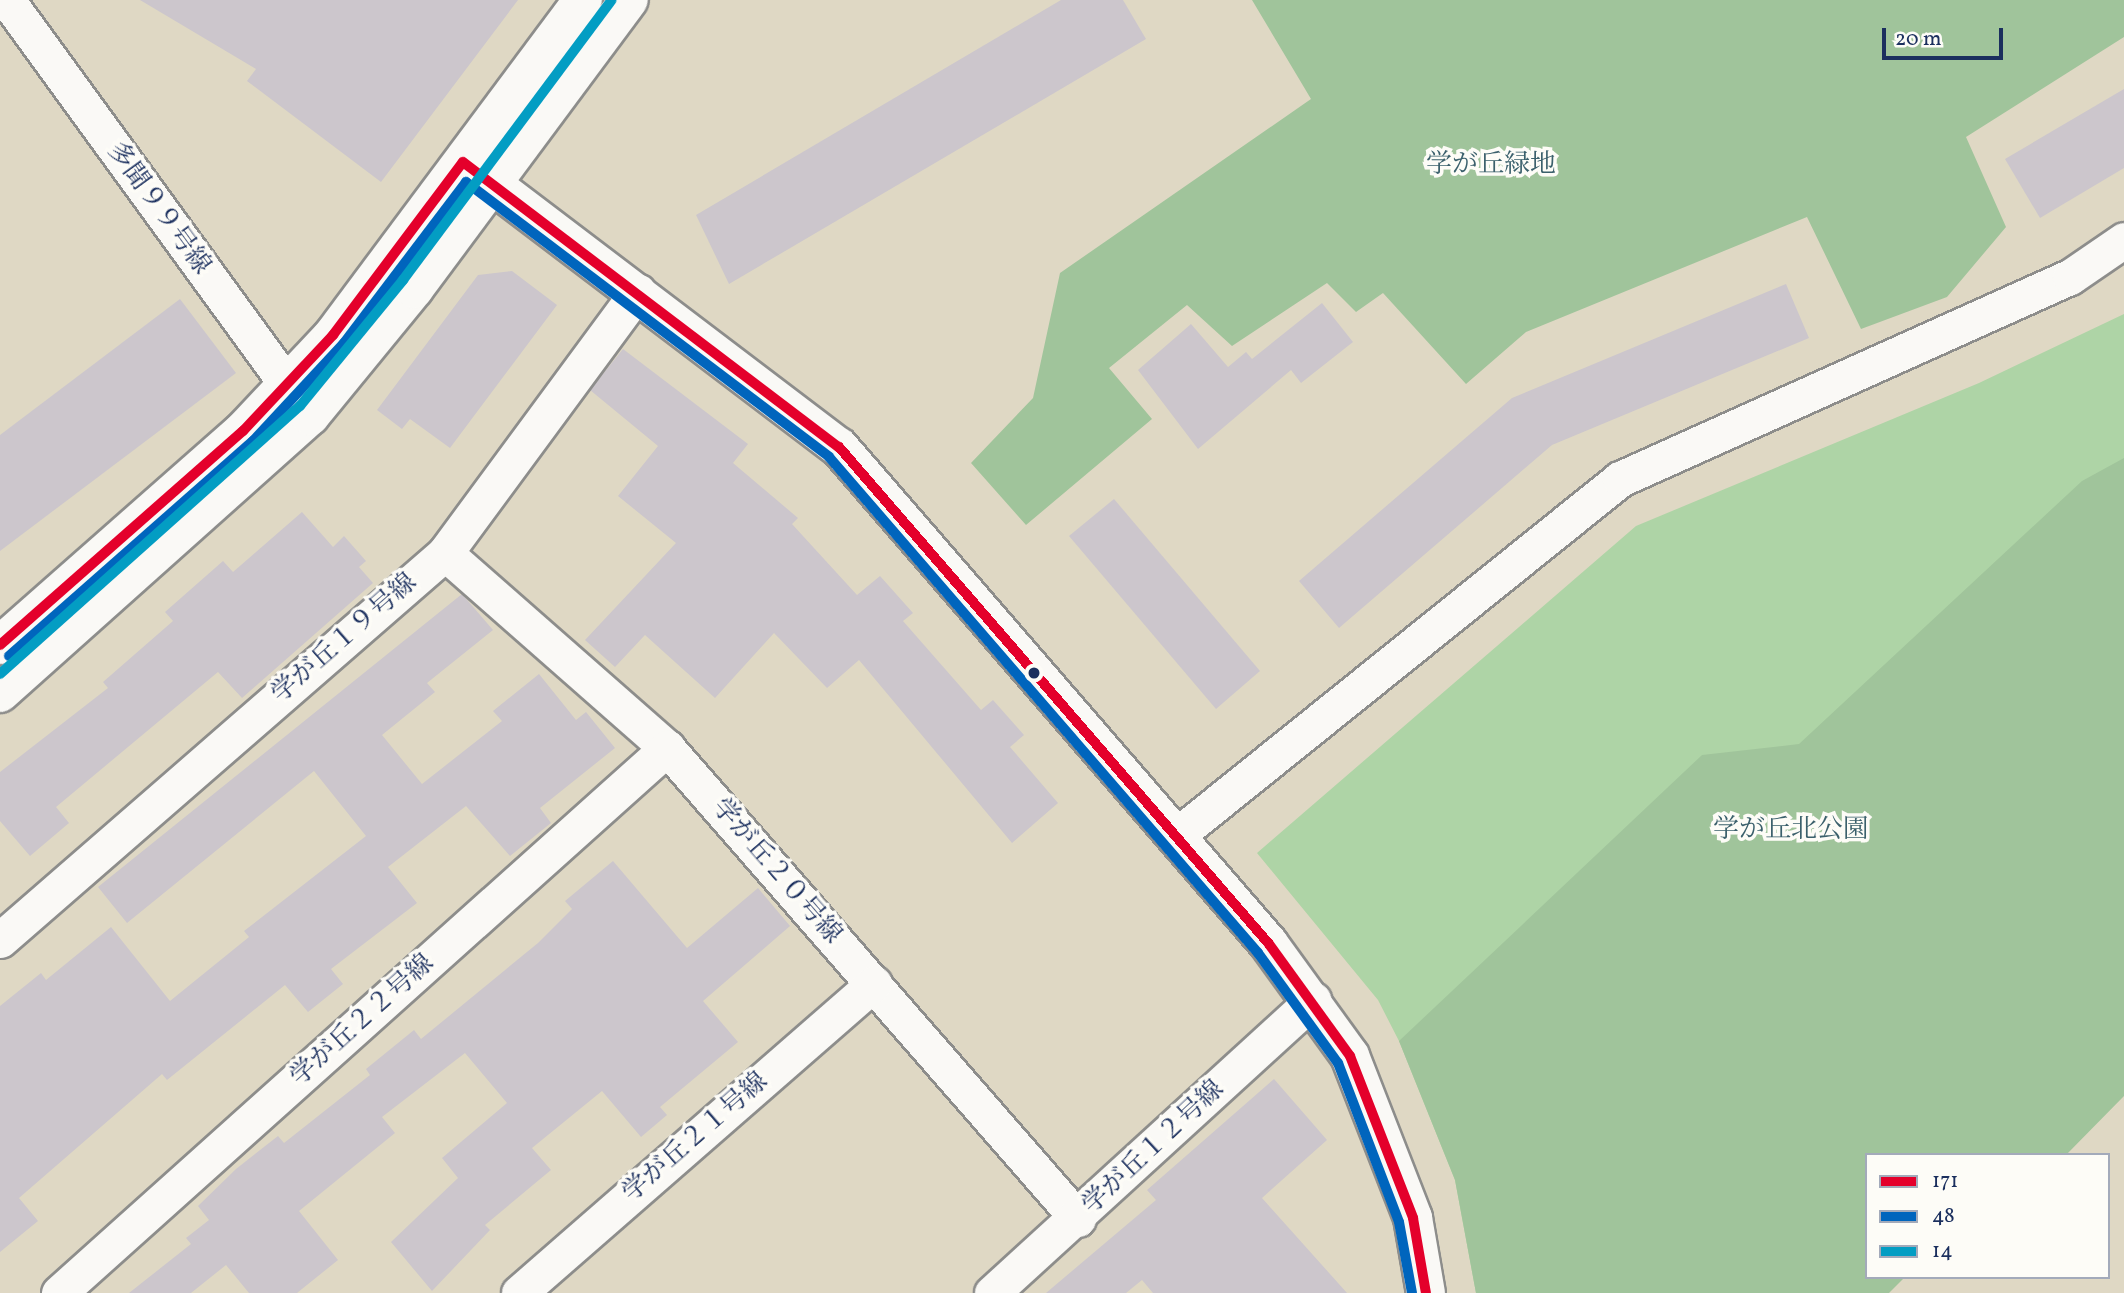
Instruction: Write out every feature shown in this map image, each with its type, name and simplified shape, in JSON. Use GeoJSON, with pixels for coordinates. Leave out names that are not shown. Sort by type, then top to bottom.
{"type":"FeatureCollection","features":[{"type":"Feature","properties":{"kind":"street","name":"多聞９９号線"},"geometry":{"type":"LineString","coordinates":[[7,0],[310,416]]}},
{"type":"Feature","properties":{"kind":"street"},"geometry":{"type":"LineString","coordinates":[[0,645],[286,386],[333,335],[583,0]]}},
{"type":"Feature","properties":{"kind":"street"},"geometry":{"type":"LineString","coordinates":[[0,694],[310,416],[494,184],[629,0]]}},
{"type":"Feature","properties":{"kind":"street"},"geometry":{"type":"LineString","coordinates":[[463,162],[638,291],[839,447],[1175,836],[1313,1000],[1350,1056],[1413,1218],[1426,1293]]}},
{"type":"Feature","properties":{"kind":"street"},"geometry":{"type":"LineString","coordinates":[[1175,836],[1620,479],[2070,276],[2124,240]]}},
{"type":"Feature","properties":{"kind":"street","name":"学が丘１９号線"},"geometry":{"type":"LineString","coordinates":[[0,940],[444,553],[638,291]]}},
{"type":"Feature","properties":{"kind":"street","name":"学が丘２０号線"},"geometry":{"type":"LineString","coordinates":[[444,553],[667,748],[1077,1219]]}},
{"type":"Feature","properties":{"kind":"street","name":"学が丘２２号線"},"geometry":{"type":"LineString","coordinates":[[59,1293],[667,748]]}},
{"type":"Feature","properties":{"kind":"street","name":"学が丘２１号線"},"geometry":{"type":"LineString","coordinates":[[519,1293],[874,983]]}},
{"type":"Feature","properties":{"kind":"street","name":"学が丘１２号線"},"geometry":{"type":"LineString","coordinates":[[992,1293],[1077,1219],[1313,1000]]}},
{"type":"Feature","properties":{"kind":"green space","name":"学が丘緑地"},"geometry":{"type":"Polygon","coordinates":[[[1252,0],[2124,0],[2124,37],[1966,137],[2006,227],[1947,297],[1861,329],[1807,217],[1526,332],[1466,384],[1383,293],[1356,312],[1327,283],[1232,346],[1187,305],[1109,368],[1152,419],[1026,525],[971,463],[1033,398],[1060,273],[1311,99],[1252,0]]]}},
{"type":"Feature","properties":{"kind":"green space","name":"学が丘北公園"},"geometry":{"type":"Polygon","coordinates":[[[2124,314],[2124,1041],[1872,1153],[1865,1153],[1865,1277],[1476,1293],[1455,1180],[1399,1041],[1378,1000],[1257,853],[1636,526],[1979,383],[2124,314]]]}},
{"type":"Feature","properties":{"kind":"green space","name":"学が丘北公園"},"geometry":{"type":"Polygon","coordinates":[[[2124,458],[2124,1096],[2068,1153],[1865,1153],[1865,1279],[1903,1279],[1889,1293],[1476,1293],[1455,1180],[1399,1041],[1702,755],[1799,744],[2082,481],[2124,458]]]}},
{"type":"Feature","properties":{"kind":"building"},"geometry":{"type":"Polygon","coordinates":[[[140,0],[518,0],[381,182],[247,81],[256,69],[140,0]]]}},
{"type":"Feature","properties":{"kind":"building"},"geometry":{"type":"Polygon","coordinates":[[[1061,0],[1123,0],[1146,39],[729,284],[696,215],[1061,0]]]}},
{"type":"Feature","properties":{"kind":"building"},"geometry":{"type":"Polygon","coordinates":[[[2124,89],[2124,168],[2040,218],[2005,159],[2124,89]]]}},
{"type":"Feature","properties":{"kind":"building"},"geometry":{"type":"Polygon","coordinates":[[[512,271],[557,305],[450,448],[410,419],[402,429],[377,410],[478,275],[512,271]]]}},
{"type":"Feature","properties":{"kind":"building"},"geometry":{"type":"Polygon","coordinates":[[[1786,284],[1809,338],[1552,445],[1339,628],[1299,581],[1512,398],[1786,284]]]}},
{"type":"Feature","properties":{"kind":"building"},"geometry":{"type":"Polygon","coordinates":[[[180,299],[236,373],[0,551],[0,435],[180,299]]]}},
{"type":"Feature","properties":{"kind":"building"},"geometry":{"type":"Polygon","coordinates":[[[1322,303],[1353,342],[1301,383],[1291,370],[1198,449],[1138,370],[1191,324],[1228,367],[1246,352],[1252,359],[1322,303]]]}},
{"type":"Feature","properties":{"kind":"building"},"geometry":{"type":"Polygon","coordinates":[[[623,349],[748,444],[733,463],[798,518],[792,524],[857,595],[880,576],[913,613],[903,621],[981,710],[993,700],[1024,735],[1010,747],[1058,803],[1012,843],[859,660],[827,688],[774,633],[715,698],[645,635],[615,667],[585,640],[676,543],[618,496],[658,446],[590,390],[623,349]]]}},
{"type":"Feature","properties":{"kind":"building"},"geometry":{"type":"Polygon","coordinates":[[[1114,499],[1260,671],[1216,709],[1069,536],[1114,499]]]}},
{"type":"Feature","properties":{"kind":"building"},"geometry":{"type":"Polygon","coordinates":[[[302,512],[333,547],[344,536],[366,561],[359,567],[373,583],[242,698],[218,672],[56,807],[69,823],[30,856],[0,821],[0,772],[108,688],[103,682],[173,621],[165,612],[223,561],[233,572],[302,512]]]}},
{"type":"Feature","properties":{"kind":"building"},"geometry":{"type":"Polygon","coordinates":[[[462,594],[493,630],[427,683],[435,692],[382,735],[422,784],[502,721],[493,711],[539,674],[576,720],[586,712],[615,748],[540,808],[551,823],[510,856],[466,806],[388,867],[417,903],[331,969],[343,984],[308,1012],[285,985],[167,1080],[162,1074],[19,1198],[38,1221],[0,1252],[0,1006],[41,973],[46,980],[111,927],[170,1001],[249,937],[244,931],[366,836],[314,771],[127,923],[98,887],[462,594]]]}},
{"type":"Feature","properties":{"kind":"building"},"geometry":{"type":"Polygon","coordinates":[[[613,861],[687,948],[758,888],[790,926],[703,1001],[738,1042],[660,1107],[667,1115],[641,1137],[602,1091],[532,1148],[551,1170],[485,1225],[490,1230],[432,1291],[391,1242],[458,1178],[442,1158],[507,1103],[465,1053],[382,1117],[395,1133],[299,1211],[338,1260],[297,1293],[249,1293],[226,1265],[191,1293],[129,1293],[191,1244],[186,1238],[209,1220],[198,1206],[236,1169],[278,1136],[284,1143],[370,1075],[366,1069],[414,1030],[421,1039],[538,943],[572,909],[565,901],[613,861]]]}},
{"type":"Feature","properties":{"kind":"building"},"geometry":{"type":"Polygon","coordinates":[[[1274,1079],[1327,1140],[1262,1198],[1347,1293],[1153,1293],[1142,1280],[1126,1293],[1046,1293],[1156,1200],[1147,1190],[1274,1079]]]}},
{"type":"Feature","properties":{"kind":"transit line","name":"14"},"geometry":{"type":"LineString","coordinates":[[0,674],[300,406],[403,280],[612,0]]}},
{"type":"Feature","properties":{"kind":"transit line","name":"171"},"geometry":{"type":"LineString","coordinates":[[0,645],[243,431],[333,335],[463,162],[839,447],[1269,944],[1350,1056],[1413,1218],[1426,1293]]}},
{"type":"Feature","properties":{"kind":"transit line","name":"48"},"geometry":{"type":"LineString","coordinates":[[9,656],[253,441],[344,343],[466,182],[829,457],[1258,953],[1338,1063],[1399,1222],[1412,1293]]}}]}
